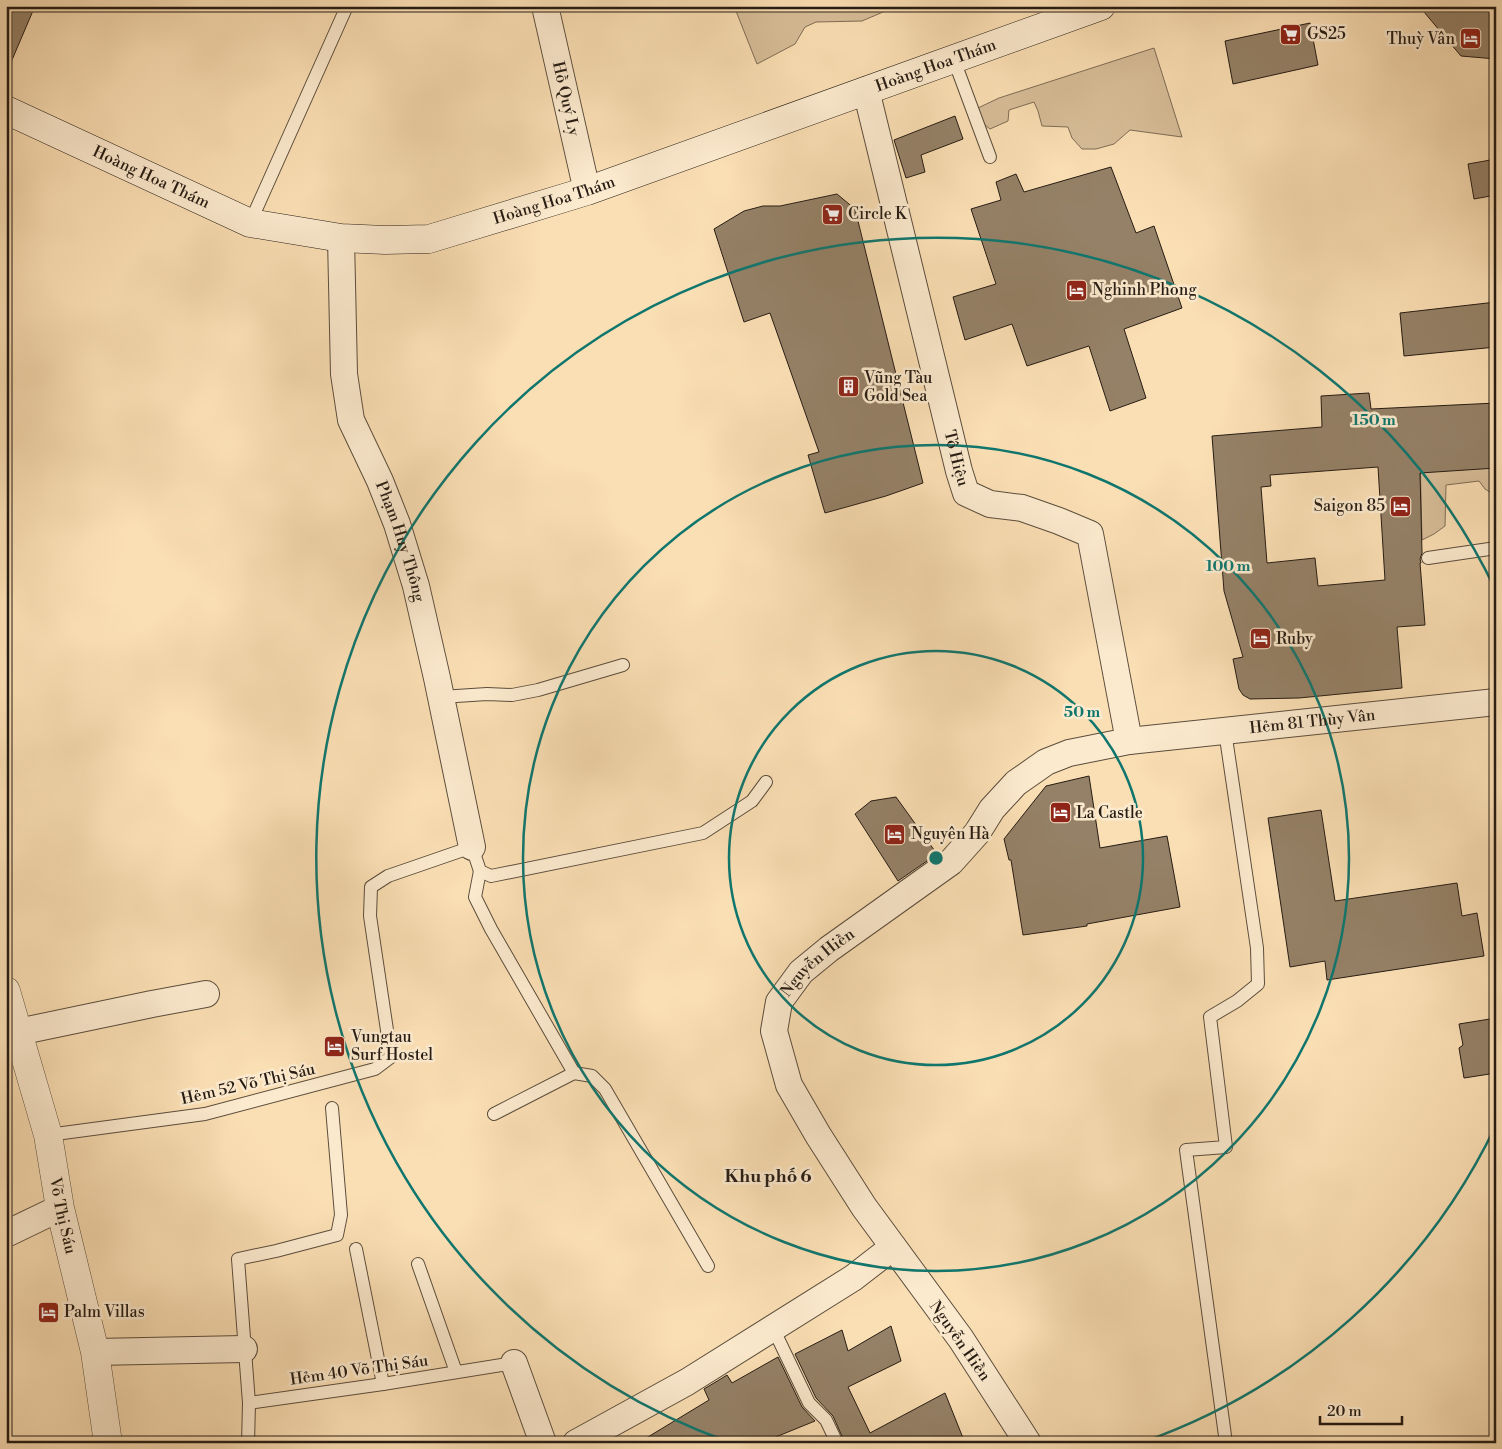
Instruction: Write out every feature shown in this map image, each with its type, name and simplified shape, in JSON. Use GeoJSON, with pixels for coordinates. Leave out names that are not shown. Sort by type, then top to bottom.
{"type":"FeatureCollection","features":[{"type":"Feature","properties":{"kind":"main road","name":"Hoàng Hoa Thám"},"geometry":{"type":"LineString","coordinates":[[6,110],[250,223],[341,238],[429,239],[587,191],[1101,6]]}},
{"type":"Feature","properties":{"kind":"main road","name":"Võ Thị Sáu"},"geometry":{"type":"LineString","coordinates":[[6,991],[48,1135],[60,1208],[95,1352],[108,1443]]}},
{"type":"Feature","properties":{"kind":"street","name":"Hồ Quý Ly"},"geometry":{"type":"LineString","coordinates":[[545,6],[587,191]]}},
{"type":"Feature","properties":{"kind":"street","name":"Tô Hiệu"},"geometry":{"type":"LineString","coordinates":[[866,90],[958,471],[966,493],[990,504],[1022,508],[1090,534],[1129,741]]}},
{"type":"Feature","properties":{"kind":"street","name":"Phạm Huy Thông"},"geometry":{"type":"LineString","coordinates":[[341,238],[344,374],[351,420],[380,481],[397,524],[416,586],[476,859]]}},
{"type":"Feature","properties":{"kind":"street","name":"Hẻm 81 Thùy Vân"},"geometry":{"type":"LineString","coordinates":[[1129,741],[1496,702]]}},
{"type":"Feature","properties":{"kind":"street","name":"Nguyễn Hiền"},"geometry":{"type":"LineString","coordinates":[[1028,1443],[961,1339],[864,1207],[823,1143],[789,1085],[774,1031],[780,1002],[801,972],[829,949],[951,862],[977,833],[992,809],[1016,782],[1046,762],[1069,753],[1129,741]]}},
{"type":"Feature","properties":{"kind":"street"},"geometry":{"type":"LineString","coordinates":[[18,1032],[206,994]]}},
{"type":"Feature","properties":{"kind":"street"},"geometry":{"type":"LineString","coordinates":[[6,1234],[60,1208]]}},
{"type":"Feature","properties":{"kind":"street"},"geometry":{"type":"LineString","coordinates":[[576,1443],[687,1382],[853,1278],[893,1247]]}},
{"type":"Feature","properties":{"kind":"street"},"geometry":{"type":"LineString","coordinates":[[95,1352],[244,1348]]}},
{"type":"Feature","properties":{"kind":"street"},"geometry":{"type":"LineString","coordinates":[[514,1363],[543,1443]]}},
{"type":"Feature","properties":{"kind":"lane"},"geometry":{"type":"LineString","coordinates":[[250,223],[346,6]]}},
{"type":"Feature","properties":{"kind":"lane"},"geometry":{"type":"LineString","coordinates":[[954,60],[990,157]]}},
{"type":"Feature","properties":{"kind":"lane"},"geometry":{"type":"LineString","coordinates":[[1428,558],[1496,548]]}},
{"type":"Feature","properties":{"kind":"lane"},"geometry":{"type":"LineString","coordinates":[[441,697],[487,694],[512,695],[538,690],[623,665]]}},
{"type":"Feature","properties":{"kind":"lane"},"geometry":{"type":"LineString","coordinates":[[1225,731],[1257,948],[1258,984],[1237,1001],[1210,1017],[1226,1147],[1186,1150],[1226,1443]]}},
{"type":"Feature","properties":{"kind":"lane"},"geometry":{"type":"LineString","coordinates":[[476,859],[491,876],[703,833],[752,800],[766,782]]}},
{"type":"Feature","properties":{"kind":"lane"},"geometry":{"type":"LineString","coordinates":[[476,859],[475,897],[491,929],[574,1073]]}},
{"type":"Feature","properties":{"kind":"lane","name":"Hẻm 52 Võ Thị Sáu"},"geometry":{"type":"LineString","coordinates":[[48,1135],[205,1114],[375,1069],[390,1057],[370,916],[371,887],[388,876],[476,859]]}},
{"type":"Feature","properties":{"kind":"lane"},"geometry":{"type":"LineString","coordinates":[[494,1114],[574,1073],[592,1076],[605,1089],[708,1266]]}},
{"type":"Feature","properties":{"kind":"lane"},"geometry":{"type":"LineString","coordinates":[[248,1443],[249,1403],[238,1259],[337,1235],[341,1215],[332,1108]]}},
{"type":"Feature","properties":{"kind":"lane"},"geometry":{"type":"LineString","coordinates":[[356,1249],[384,1384]]}},
{"type":"Feature","properties":{"kind":"lane"},"geometry":{"type":"LineString","coordinates":[[418,1264],[456,1372]]}},
{"type":"Feature","properties":{"kind":"lane"},"geometry":{"type":"LineString","coordinates":[[773,1328],[809,1403],[826,1420],[837,1443]]}},
{"type":"Feature","properties":{"kind":"lane","name":"Hẻm 40 Võ Thị Sáu"},"geometry":{"type":"LineString","coordinates":[[249,1403],[514,1363]]}},
{"type":"Feature","properties":{"kind":"shaded area"},"geometry":{"type":"Polygon","coordinates":[[[734,6],[897,6],[862,21],[816,22],[805,27],[795,44],[757,64],[734,6]]]}},
{"type":"Feature","properties":{"kind":"shaded area"},"geometry":{"type":"Polygon","coordinates":[[[1154,48],[1182,137],[1130,130],[1114,144],[1096,149],[1082,149],[1072,138],[1068,127],[1042,126],[1034,102],[1009,110],[1008,121],[990,129],[979,120],[978,108],[999,98],[1154,48]]]}},
{"type":"Feature","properties":{"kind":"shaded area"},"geometry":{"type":"Polygon","coordinates":[[[1420,452],[1496,468],[1496,496],[1485,489],[1479,481],[1446,485],[1445,526],[1422,540],[1420,452]]]}},
{"type":"Feature","properties":{"kind":"building"},"geometry":{"type":"Polygon","coordinates":[[[6,6],[35,6],[6,74],[6,6]]]}},
{"type":"Feature","properties":{"kind":"building","name":"Thuỳ Vân"},"geometry":{"type":"Polygon","coordinates":[[[1419,6],[1496,6],[1496,59],[1461,56],[1419,6]]]}},
{"type":"Feature","properties":{"kind":"building"},"geometry":{"type":"Polygon","coordinates":[[[1310,23],[1318,65],[1233,84],[1225,41],[1310,23]]]}},
{"type":"Feature","properties":{"kind":"building"},"geometry":{"type":"Polygon","coordinates":[[[955,116],[963,139],[921,155],[925,172],[906,178],[894,140],[955,116]]]}},
{"type":"Feature","properties":{"kind":"building"},"geometry":{"type":"Polygon","coordinates":[[[1496,159],[1496,195],[1474,199],[1468,164],[1496,159]]]}},
{"type":"Feature","properties":{"kind":"building","name":"Nghinh Phong"},"geometry":{"type":"Polygon","coordinates":[[[1111,167],[1136,233],[1154,226],[1182,308],[1124,329],[1146,398],[1110,411],[1089,346],[1027,366],[1012,324],[965,340],[953,297],[996,284],[971,209],[1001,200],[996,182],[1016,174],[1024,192],[1111,167]]]}},
{"type":"Feature","properties":{"kind":"building","name":"Vũng Tàu Gold Sea"},"geometry":{"type":"Polygon","coordinates":[[[837,194],[855,209],[923,483],[886,496],[825,513],[808,455],[819,452],[770,313],[744,322],[714,229],[744,211],[763,206],[780,206],[837,194]]]}},
{"type":"Feature","properties":{"kind":"building"},"geometry":{"type":"Polygon","coordinates":[[[1496,302],[1496,347],[1404,356],[1400,313],[1496,302]]]}},
{"type":"Feature","properties":{"kind":"building"},"geometry":{"type":"Polygon","coordinates":[[[1369,393],[1371,409],[1496,403],[1496,468],[1420,473],[1422,553],[1420,563],[1425,625],[1397,627],[1402,688],[1299,698],[1250,699],[1243,695],[1239,689],[1233,659],[1243,657],[1224,591],[1212,436],[1322,427],[1321,396],[1369,393]],[[1378,467],[1270,475],[1271,486],[1261,487],[1267,563],[1315,558],[1318,586],[1385,580],[1378,467]]]}},
{"type":"Feature","properties":{"kind":"building"},"geometry":{"type":"Polygon","coordinates":[[[1089,776],[1100,848],[1167,836],[1180,907],[1087,924],[1087,926],[1023,935],[1011,860],[1009,860],[1004,839],[1046,786],[1089,776]]]}},
{"type":"Feature","properties":{"kind":"building","name":"Nguyên Hà"},"geometry":{"type":"Polygon","coordinates":[[[896,797],[937,854],[898,881],[855,814],[871,801],[896,797]]]}},
{"type":"Feature","properties":{"kind":"building"},"geometry":{"type":"Polygon","coordinates":[[[1321,810],[1335,901],[1457,883],[1462,916],[1477,913],[1484,956],[1327,980],[1325,961],[1290,967],[1268,818],[1321,810]]]}},
{"type":"Feature","properties":{"kind":"building"},"geometry":{"type":"Polygon","coordinates":[[[1496,1018],[1496,1073],[1464,1078],[1459,1048],[1463,1045],[1459,1024],[1496,1018]]]}},
{"type":"Feature","properties":{"kind":"building"},"geometry":{"type":"Polygon","coordinates":[[[891,1326],[901,1361],[848,1387],[870,1433],[945,1393],[965,1443],[845,1443],[833,1416],[816,1398],[795,1354],[842,1330],[848,1351],[891,1326]]]}},
{"type":"Feature","properties":{"kind":"building"},"geometry":{"type":"Polygon","coordinates":[[[778,1357],[802,1407],[815,1421],[761,1443],[638,1443],[709,1400],[704,1389],[727,1375],[732,1383],[778,1357]]]}},
{"type":"Feature","properties":{"kind":"place","name":"GS25"},"geometry":{"type":"Point","coordinates":[1291,34]}},
{"type":"Feature","properties":{"kind":"place","name":"Thuỳ Vân"},"geometry":{"type":"Point","coordinates":[1471,39]}},
{"type":"Feature","properties":{"kind":"place","name":"Circle K"},"geometry":{"type":"Point","coordinates":[832,214]}},
{"type":"Feature","properties":{"kind":"place","name":"Nghinh Phong"},"geometry":{"type":"Point","coordinates":[1076,290]}},
{"type":"Feature","properties":{"kind":"place","name":"Vũng Tàu Gold Sea"},"geometry":{"type":"Point","coordinates":[848,387]}},
{"type":"Feature","properties":{"kind":"place","name":"Saigon 85"},"geometry":{"type":"Point","coordinates":[1401,506]}},
{"type":"Feature","properties":{"kind":"place","name":"Ruby"},"geometry":{"type":"Point","coordinates":[1260,639]}},
{"type":"Feature","properties":{"kind":"place","name":"La Castle"},"geometry":{"type":"Point","coordinates":[1060,813]}},
{"type":"Feature","properties":{"kind":"place","name":"Nguyên Hà"},"geometry":{"type":"Point","coordinates":[895,834]}},
{"type":"Feature","properties":{"kind":"place","name":"Vungtau Surf Hostel"},"geometry":{"type":"Point","coordinates":[335,1046]}},
{"type":"Feature","properties":{"kind":"place","name":"Palm Villas"},"geometry":{"type":"Point","coordinates":[48,1312]}},
{"type":"Feature","properties":{"kind":"district","name":"Khu phố 6"},"geometry":{"type":"Point","coordinates":[768,1176]}}]}
